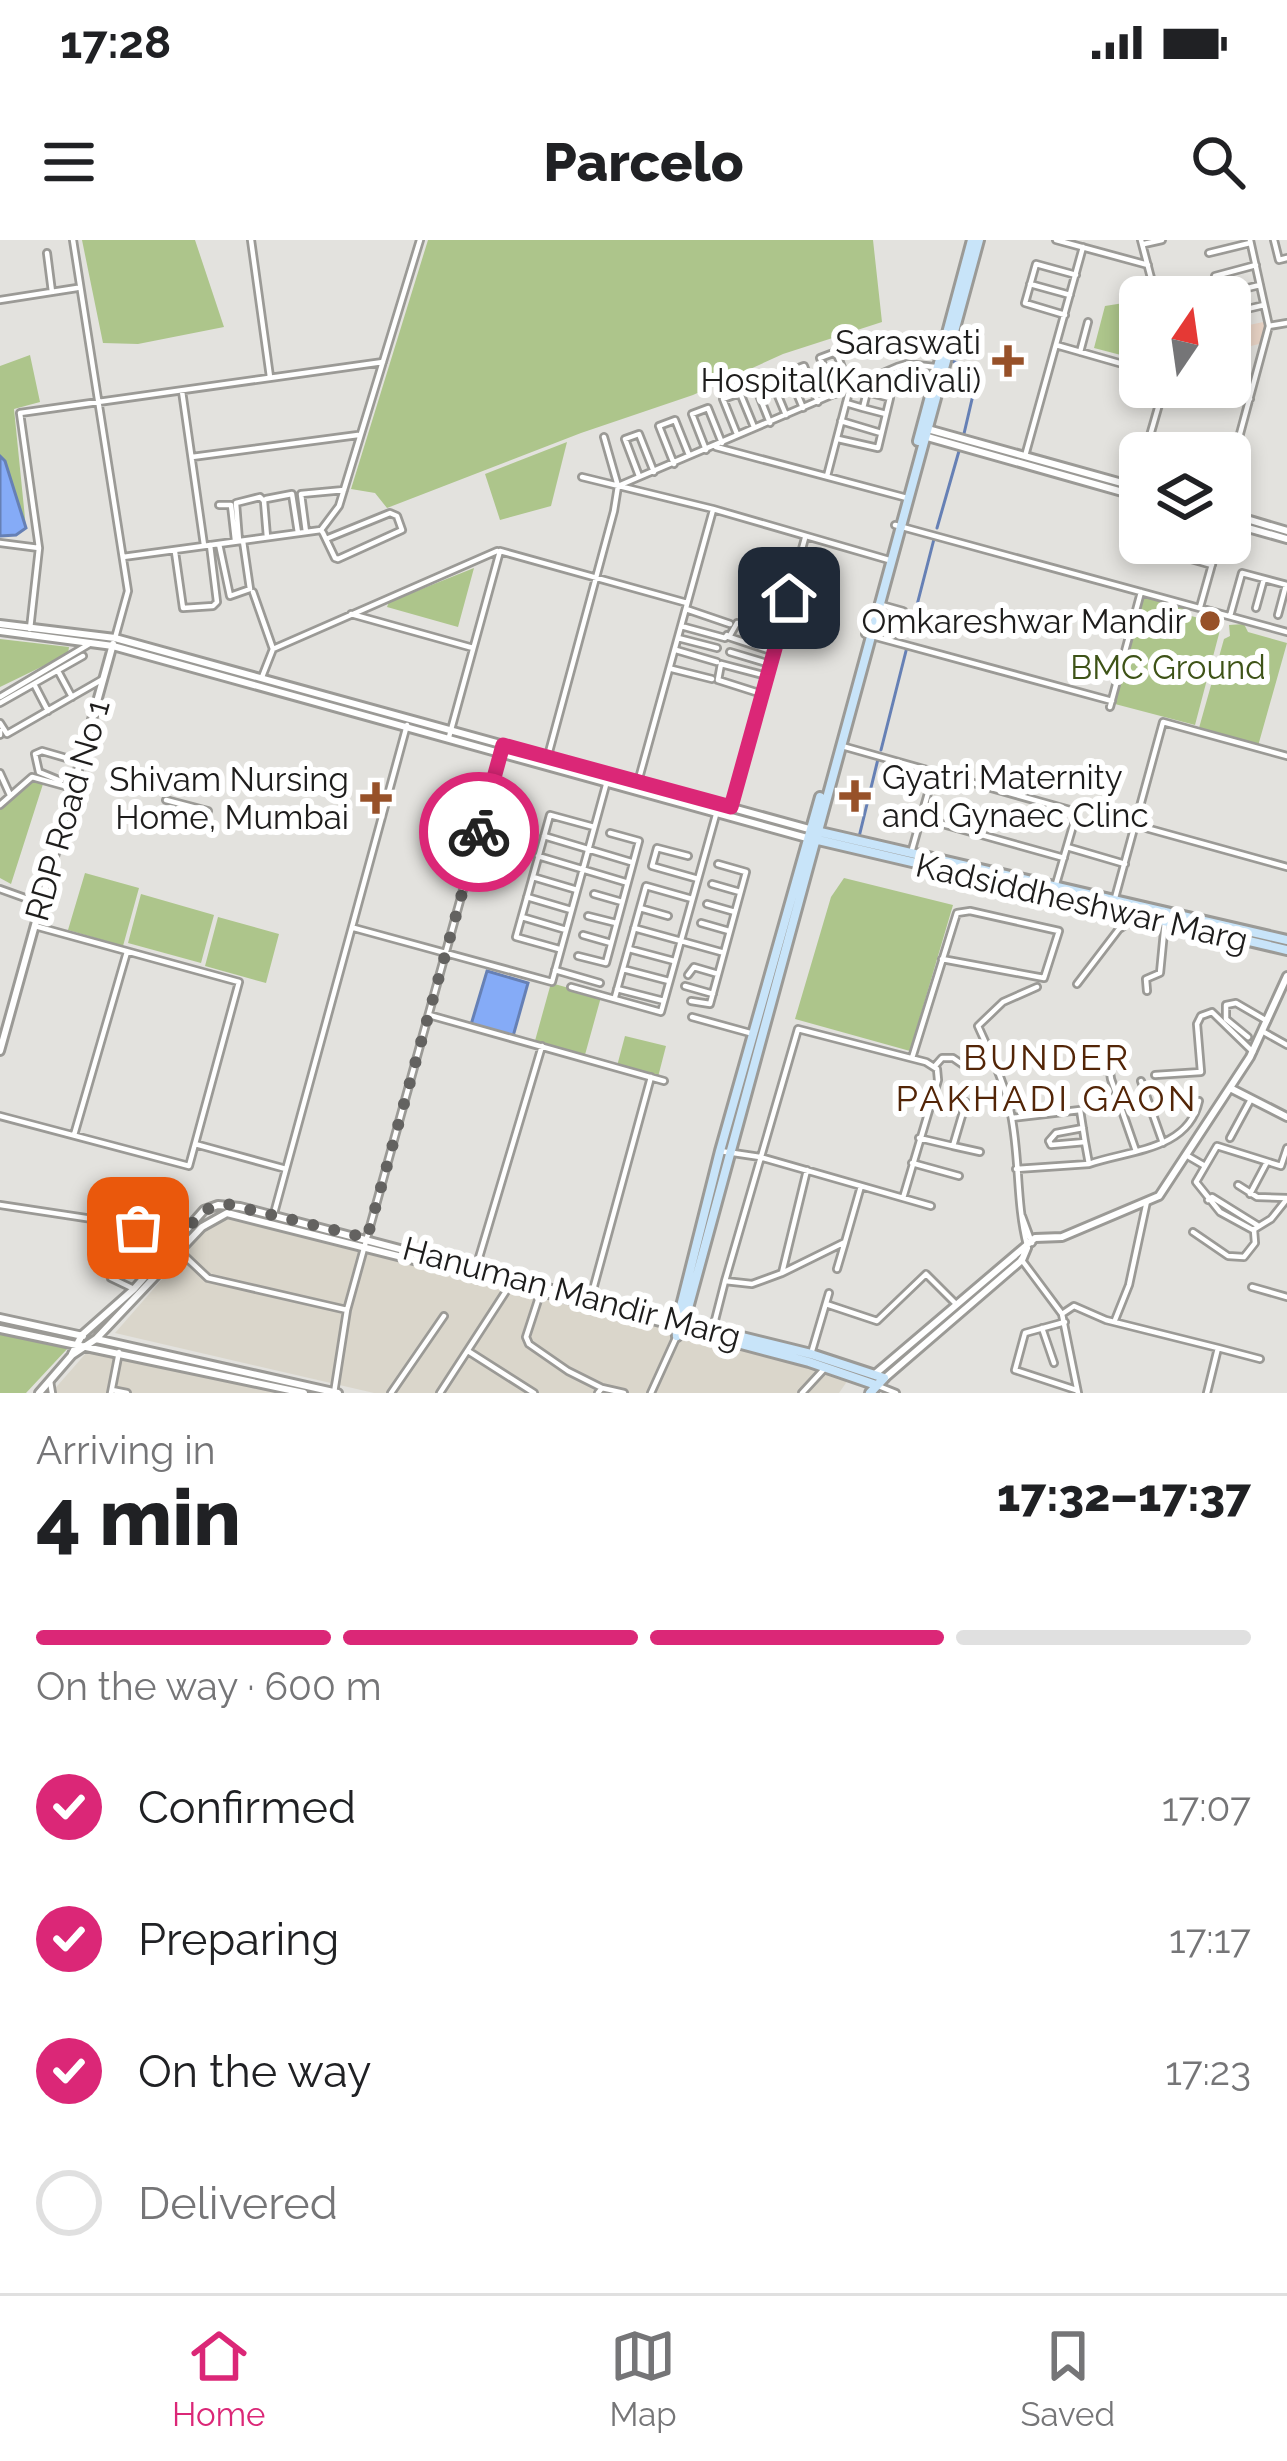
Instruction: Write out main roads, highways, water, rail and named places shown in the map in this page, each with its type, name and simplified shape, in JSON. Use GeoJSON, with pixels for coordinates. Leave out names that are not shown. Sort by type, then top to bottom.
{"type":"FeatureCollection","features":[{"type":"Feature","properties":{"kind":"main road"},"geometry":{"type":"LineString","coordinates":[[679,1327],[976,240]]}},
{"type":"Feature","properties":{"kind":"main road"},"geometry":{"type":"LineString","coordinates":[[812,834],[888,560]]}},
{"type":"Feature","properties":{"kind":"main road","name":"Kadsiddheshwar Marg"},"geometry":{"type":"LineString","coordinates":[[812,834],[1287,940]]}},
{"type":"Feature","properties":{"kind":"main road","name":"Kadsiddheshwar Marg"},"geometry":{"type":"LineString","coordinates":[[1114,904],[1141,915],[1165,916],[1287,950]]}},
{"type":"Feature","properties":{"kind":"main road","name":"Hanuman Mandir Marg"},"geometry":{"type":"LineString","coordinates":[[679,1327],[712,1330],[812,1354],[874,1382]]}},
{"type":"Feature","properties":{"kind":"main road","name":"Hanuman Mandir Marg"},"geometry":{"type":"LineString","coordinates":[[679,1327],[825,1368],[845,1369]]}},
{"type":"Feature","properties":{"kind":"main road"},"geometry":{"type":"LineString","coordinates":[[858,1393],[874,1382]]}},
{"type":"Feature","properties":{"kind":"water"},"geometry":{"type":"Polygon","coordinates":[[[0,456],[26,528],[16,535],[0,536],[0,456]]]}},
{"type":"Feature","properties":{"kind":"water"},"geometry":{"type":"Polygon","coordinates":[[[487,971],[528,983],[512,1040],[470,1028],[487,971]]]}},
{"type":"Feature","properties":{"kind":"waterway"},"geometry":{"type":"LineString","coordinates":[[951,361],[979,369],[963,438]]}},
{"type":"Feature","properties":{"kind":"waterway"},"geometry":{"type":"LineString","coordinates":[[937,528],[959,451]]}},
{"type":"Feature","properties":{"kind":"waterway"},"geometry":{"type":"LineString","coordinates":[[909,636],[934,539]]}},
{"type":"Feature","properties":{"kind":"waterway"},"geometry":{"type":"LineString","coordinates":[[881,750],[907,647]]}},
{"type":"Feature","properties":{"kind":"waterway"},"geometry":{"type":"LineString","coordinates":[[859,837],[878,759]]}},
{"type":"Feature","properties":{"kind":"place","name":"Saraswati Hospital(Kandivali)"},"geometry":{"type":"Point","coordinates":[1008,361]}},
{"type":"Feature","properties":{"kind":"place","name":"Omkareshwar Mandir"},"geometry":{"type":"Point","coordinates":[1210,621]}},
{"type":"Feature","properties":{"kind":"place","name":"Gyatri Maternity and Gynaec Clinc"},"geometry":{"type":"Point","coordinates":[855,796]}},
{"type":"Feature","properties":{"kind":"place","name":"Shivam Nursing Home, Mumbai"},"geometry":{"type":"Point","coordinates":[376,798]}},
{"type":"Feature","properties":{"kind":"district","name":"BUNDER PAKHADI GAON"},"geometry":{"type":"Point","coordinates":[1047,1078]}},
{"type":"Feature","properties":{"kind":"park label","name":"BMC Ground"},"geometry":{"type":"Point","coordinates":[1168,667]}}]}
